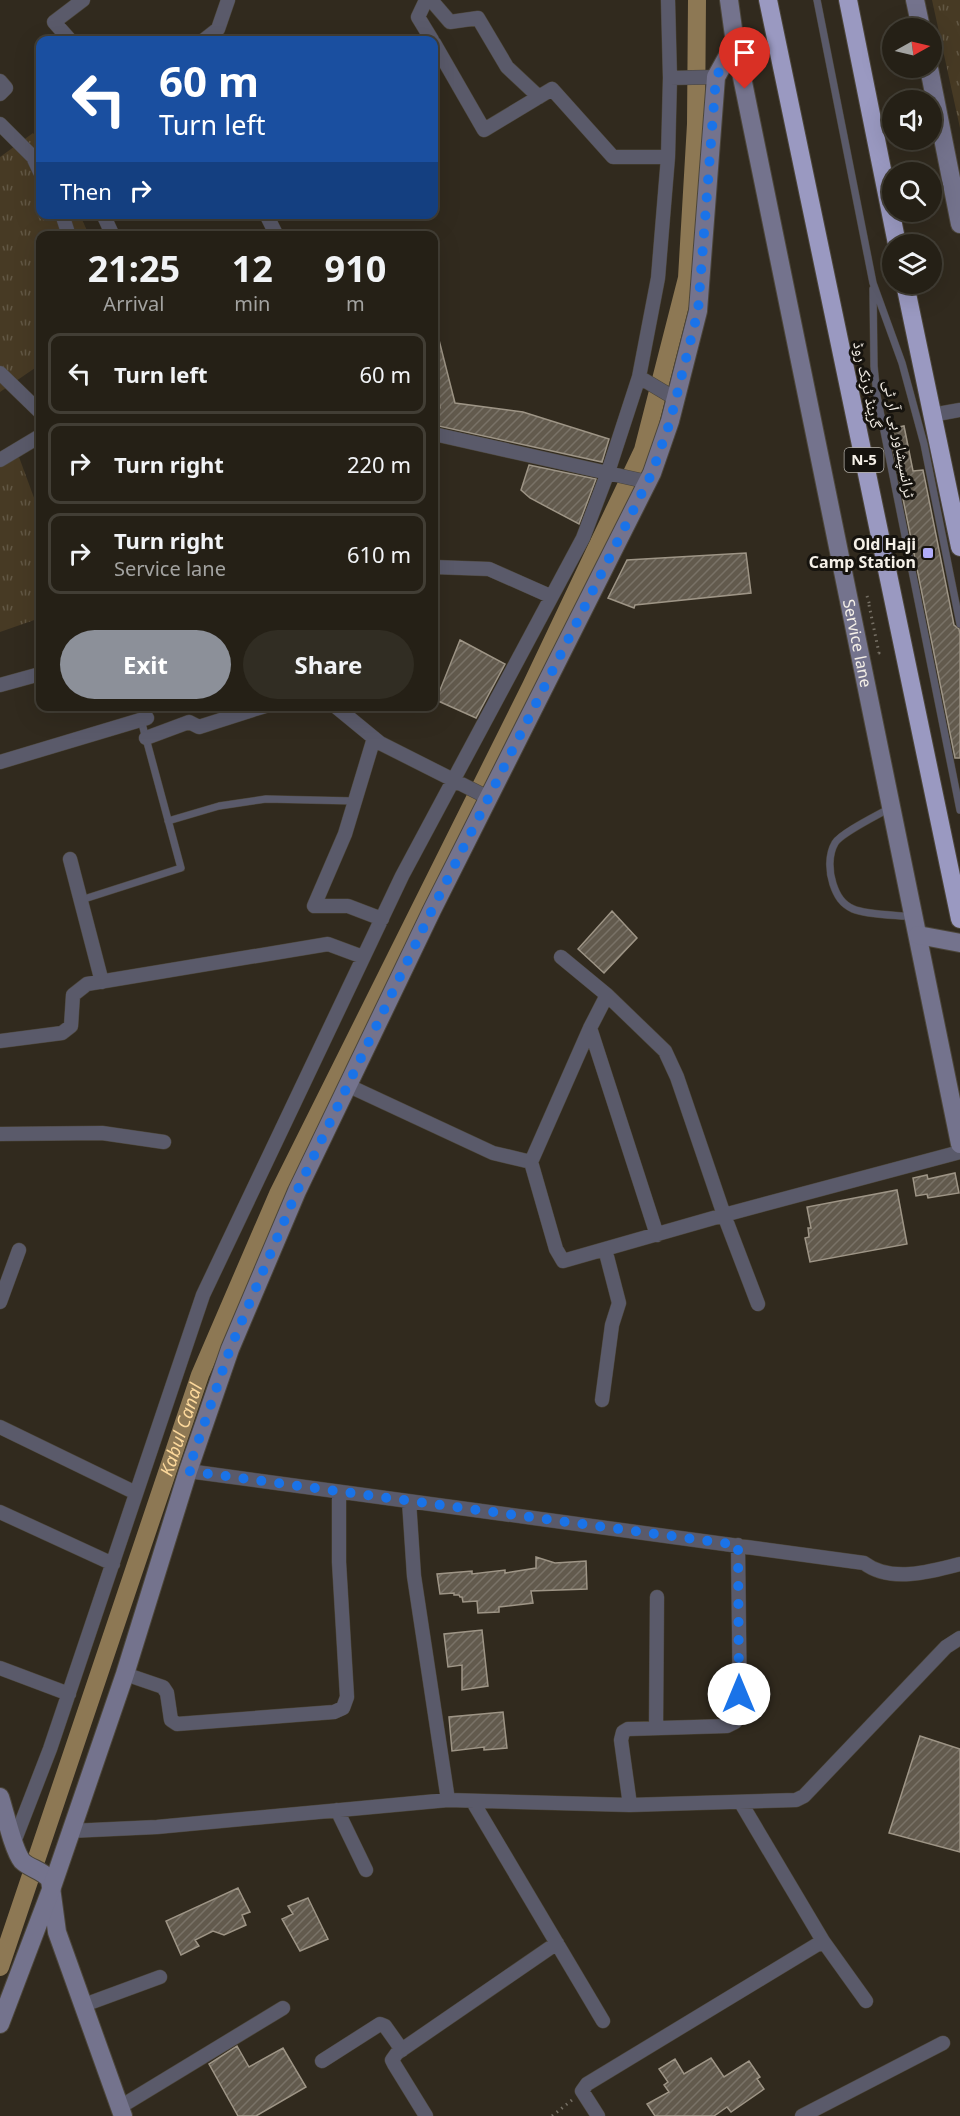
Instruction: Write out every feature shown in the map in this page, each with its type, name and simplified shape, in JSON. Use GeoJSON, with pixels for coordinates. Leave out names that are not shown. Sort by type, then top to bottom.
{"type":"FeatureCollection","features":[{"type":"Feature","properties":{"kind":"highway","name":"گرینڈ ٹرنک روڈ"},"geometry":{"type":"LineString","coordinates":[[768,0],[960,919]]}},
{"type":"Feature","properties":{"kind":"highway"},"geometry":{"type":"LineString","coordinates":[[848,0],[895,234]]}},
{"type":"Feature","properties":{"kind":"highway"},"geometry":{"type":"LineString","coordinates":[[907,294],[960,547]]}},
{"type":"Feature","properties":{"kind":"main road","name":"Service lane"},"geometry":{"type":"LineString","coordinates":[[729,0],[735,43],[960,1144]]}},
{"type":"Feature","properties":{"kind":"main road"},"geometry":{"type":"LineString","coordinates":[[915,0],[919,18]]}},
{"type":"Feature","properties":{"kind":"main road"},"geometry":{"type":"LineString","coordinates":[[0,2024],[49,1880],[70,1831],[125,1674],[188,1471],[230,1349],[297,1191],[432,910],[645,481],[698,311],[710,77],[735,43]]}},
{"type":"Feature","properties":{"kind":"main road"},"geometry":{"type":"LineString","coordinates":[[932,78],[953,149],[960,224]]}},
{"type":"Feature","properties":{"kind":"main road"},"geometry":{"type":"LineString","coordinates":[[916,926],[960,943]]}},
{"type":"Feature","properties":{"kind":"main road"},"geometry":{"type":"LineString","coordinates":[[0,1797],[18,1854],[24,1863],[49,1880],[57,1932],[122,2112]]}},
{"type":"Feature","properties":{"kind":"street"},"geometry":{"type":"LineString","coordinates":[[66,36],[54,22],[83,0]]}},
{"type":"Feature","properties":{"kind":"street"},"geometry":{"type":"LineString","coordinates":[[209,36],[218,29],[228,0]]}},
{"type":"Feature","properties":{"kind":"street"},"geometry":{"type":"LineString","coordinates":[[426,0],[418,17],[429,36]]}},
{"type":"Feature","properties":{"kind":"street"},"geometry":{"type":"LineString","coordinates":[[431,0],[450,22],[478,18],[507,68],[539,97]]}},
{"type":"Feature","properties":{"kind":"street"},"geometry":{"type":"LineString","coordinates":[[14,1842],[50,1749],[203,1295],[402,876],[583,538],[611,473],[641,379],[658,278],[675,78],[668,0]]}},
{"type":"Feature","properties":{"kind":"street"},"geometry":{"type":"LineString","coordinates":[[438,51],[484,130],[552,89],[613,157],[668,157]]}},
{"type":"Feature","properties":{"kind":"street"},"geometry":{"type":"LineString","coordinates":[[675,78],[710,77]]}},
{"type":"Feature","properties":{"kind":"street"},"geometry":{"type":"LineString","coordinates":[[0,81],[6,88],[0,94]]}},
{"type":"Feature","properties":{"kind":"street"},"geometry":{"type":"LineString","coordinates":[[0,124],[33,156],[36,163]]}},
{"type":"Feature","properties":{"kind":"street"},"geometry":{"type":"LineString","coordinates":[[0,373],[36,408]]}},
{"type":"Feature","properties":{"kind":"street"},"geometry":{"type":"LineString","coordinates":[[641,379],[671,397]]}},
{"type":"Feature","properties":{"kind":"street"},"geometry":{"type":"LineString","coordinates":[[932,415],[960,410]]}},
{"type":"Feature","properties":{"kind":"street"},"geometry":{"type":"LineString","coordinates":[[438,436],[645,481]]}},
{"type":"Feature","properties":{"kind":"street"},"geometry":{"type":"LineString","coordinates":[[0,460],[36,438]]}},
{"type":"Feature","properties":{"kind":"street"},"geometry":{"type":"LineString","coordinates":[[438,567],[489,569],[550,596]]}},
{"type":"Feature","properties":{"kind":"street"},"geometry":{"type":"LineString","coordinates":[[0,685],[36,675]]}},
{"type":"Feature","properties":{"kind":"street"},"geometry":{"type":"LineString","coordinates":[[146,738],[189,722],[199,727],[249,711]]}},
{"type":"Feature","properties":{"kind":"street"},"geometry":{"type":"LineString","coordinates":[[341,711],[374,738],[488,797]]}},
{"type":"Feature","properties":{"kind":"street"},"geometry":{"type":"LineString","coordinates":[[0,762],[144,719]]}},
{"type":"Feature","properties":{"kind":"street"},"geometry":{"type":"LineString","coordinates":[[374,738],[345,834],[314,906],[348,906],[382,919]]}},
{"type":"Feature","properties":{"kind":"street"},"geometry":{"type":"LineString","coordinates":[[70,859],[102,982]]}},
{"type":"Feature","properties":{"kind":"street"},"geometry":{"type":"LineString","coordinates":[[0,1041],[62,1033],[70,1026],[73,995],[87,984],[328,945],[363,957]]}},
{"type":"Feature","properties":{"kind":"street"},"geometry":{"type":"LineString","coordinates":[[561,957],[607,995],[665,1051],[677,1077],[724,1215],[758,1304]]}},
{"type":"Feature","properties":{"kind":"street"},"geometry":{"type":"LineString","coordinates":[[607,995],[590,1028],[531,1162],[556,1248],[563,1261],[960,1152]]}},
{"type":"Feature","properties":{"kind":"street"},"geometry":{"type":"LineString","coordinates":[[590,1028],[657,1235]]}},
{"type":"Feature","properties":{"kind":"street"},"geometry":{"type":"LineString","coordinates":[[349,1086],[494,1153],[531,1162]]}},
{"type":"Feature","properties":{"kind":"street"},"geometry":{"type":"LineString","coordinates":[[0,1134],[102,1132],[164,1142]]}},
{"type":"Feature","properties":{"kind":"street"},"geometry":{"type":"LineString","coordinates":[[0,1302],[20,1250]]}},
{"type":"Feature","properties":{"kind":"street"},"geometry":{"type":"LineString","coordinates":[[602,1400],[612,1325],[619,1303],[605,1250]]}},
{"type":"Feature","properties":{"kind":"street"},"geometry":{"type":"LineString","coordinates":[[0,1427],[136,1493]]}},
{"type":"Feature","properties":{"kind":"street"},"geometry":{"type":"LineString","coordinates":[[188,1471],[864,1563],[874,1570],[894,1575],[960,1564]]}},
{"type":"Feature","properties":{"kind":"street"},"geometry":{"type":"LineString","coordinates":[[125,1674],[163,1687],[167,1693],[171,1720],[177,1724],[334,1712],[343,1708],[347,1697],[339,1562],[339,1492]]}},
{"type":"Feature","properties":{"kind":"street"},"geometry":{"type":"LineString","coordinates":[[409,1501],[414,1576],[448,1800]]}},
{"type":"Feature","properties":{"kind":"street"},"geometry":{"type":"LineString","coordinates":[[0,1512],[113,1564]]}},
{"type":"Feature","properties":{"kind":"street"},"geometry":{"type":"LineString","coordinates":[[630,1805],[621,1740],[623,1732],[628,1729],[727,1726],[740,1716],[738,1545]]}},
{"type":"Feature","properties":{"kind":"street"},"geometry":{"type":"LineString","coordinates":[[656,1728],[657,1597]]}},
{"type":"Feature","properties":{"kind":"street"},"geometry":{"type":"LineString","coordinates":[[70,1831],[157,1827],[448,1800],[630,1805],[796,1800],[804,1796],[946,1647],[960,1638]]}},
{"type":"Feature","properties":{"kind":"street"},"geometry":{"type":"LineString","coordinates":[[0,1668],[69,1694]]}},
{"type":"Feature","properties":{"kind":"street"},"geometry":{"type":"LineString","coordinates":[[473,1802],[603,2021]]}},
{"type":"Feature","properties":{"kind":"street"},"geometry":{"type":"LineString","coordinates":[[741,1803],[823,1941],[866,2001]]}},
{"type":"Feature","properties":{"kind":"street"},"geometry":{"type":"LineString","coordinates":[[337,1810],[366,1870]]}},
{"type":"Feature","properties":{"kind":"street"},"geometry":{"type":"LineString","coordinates":[[598,2116],[582,2091],[586,2084],[823,1941]]}},
{"type":"Feature","properties":{"kind":"street"},"geometry":{"type":"LineString","coordinates":[[426,2116],[393,2060],[402,2050],[557,1943]]}},
{"type":"Feature","properties":{"kind":"street"},"geometry":{"type":"LineString","coordinates":[[84,2005],[160,1977]]}},
{"type":"Feature","properties":{"kind":"street"},"geometry":{"type":"LineString","coordinates":[[122,2112],[283,2007]]}},
{"type":"Feature","properties":{"kind":"street"},"geometry":{"type":"LineString","coordinates":[[322,2061],[380,2024],[385,2026],[402,2050]]}},
{"type":"Feature","properties":{"kind":"street"},"geometry":{"type":"LineString","coordinates":[[802,2116],[943,2043]]}},
{"type":"Feature","properties":{"kind":"lane","name":"ٹرانسپشاور بی آر ٹی"},"geometry":{"type":"LineString","coordinates":[[817,0],[873,283],[902,363],[924,444],[960,624]]}},
{"type":"Feature","properties":{"kind":"lane","name":"ٹرانسپشاور بی آر ٹی"},"geometry":{"type":"LineString","coordinates":[[873,283],[874,366],[877,396],[960,810]]}},
{"type":"Feature","properties":{"kind":"lane"},"geometry":{"type":"LineString","coordinates":[[81,900],[181,868],[146,738],[144,719]]}},
{"type":"Feature","properties":{"kind":"lane"},"geometry":{"type":"LineString","coordinates":[[168,821],[219,806],[266,800],[355,801]]}},
{"type":"Feature","properties":{"kind":"lane"},"geometry":{"type":"LineString","coordinates":[[892,807],[841,836],[834,844],[830,864],[831,877],[835,891],[842,902],[855,910],[916,926]]}},
{"type":"Feature","properties":{"kind":"path"},"geometry":{"type":"LineString","coordinates":[[869,603],[879,652]]}},
{"type":"Feature","properties":{"kind":"path"},"geometry":{"type":"LineString","coordinates":[[552,2116],[582,2091]]}},
{"type":"Feature","properties":{"kind":"green space"},"geometry":{"type":"Polygon","coordinates":[[[932,0],[960,0],[960,128],[942,46],[942,18],[936,18],[932,0]]]}},
{"type":"Feature","properties":{"kind":"green space"},"geometry":{"type":"Polygon","coordinates":[[[33,133],[36,137],[36,219],[82,219],[87,231],[36,231],[36,368],[0,392],[0,157],[33,133]]]}},
{"type":"Feature","properties":{"kind":"green space"},"geometry":{"type":"Polygon","coordinates":[[[19,457],[36,503],[36,619],[0,632],[0,465],[19,457]]]}},
{"type":"Feature","properties":{"kind":"building"},"geometry":{"type":"Polygon","coordinates":[[[438,336],[455,403],[523,412],[609,439],[602,462],[438,426],[438,408],[440,408],[438,336]]]}},
{"type":"Feature","properties":{"kind":"building","name":"Old Haji Camp Station"},"geometry":{"type":"Polygon","coordinates":[[[904,426],[913,471],[923,470],[954,625],[959,629],[960,634],[960,758],[955,758],[889,429],[904,426]]]}},
{"type":"Feature","properties":{"kind":"building"},"geometry":{"type":"Polygon","coordinates":[[[529,465],[596,479],[579,524],[530,498],[521,490],[529,465]]]}},
{"type":"Feature","properties":{"kind":"building"},"geometry":{"type":"Polygon","coordinates":[[[746,553],[751,593],[635,605],[634,608],[608,598],[627,560],[746,553]]]}},
{"type":"Feature","properties":{"kind":"building"},"geometry":{"type":"Polygon","coordinates":[[[460,640],[505,664],[476,718],[438,701],[438,695],[460,640]]]}},
{"type":"Feature","properties":{"kind":"building"},"geometry":{"type":"Polygon","coordinates":[[[612,911],[637,938],[604,973],[578,949],[612,911]]]}},
{"type":"Feature","properties":{"kind":"building"},"geometry":{"type":"Polygon","coordinates":[[[955,1173],[959,1193],[928,1198],[927,1194],[916,1196],[913,1178],[927,1175],[928,1179],[955,1173]]]}},
{"type":"Feature","properties":{"kind":"building"},"geometry":{"type":"Polygon","coordinates":[[[897,1190],[907,1244],[810,1262],[805,1238],[809,1237],[808,1228],[811,1228],[807,1207],[897,1190]]]}},
{"type":"Feature","properties":{"kind":"building"},"geometry":{"type":"Polygon","coordinates":[[[536,1557],[555,1563],[586,1561],[587,1589],[531,1591],[533,1603],[499,1607],[499,1612],[478,1613],[477,1601],[463,1602],[462,1597],[454,1593],[440,1594],[437,1574],[472,1571],[472,1574],[505,1570],[505,1573],[536,1568],[536,1557]]]}},
{"type":"Feature","properties":{"kind":"building"},"geometry":{"type":"Polygon","coordinates":[[[482,1630],[488,1686],[462,1690],[462,1665],[448,1667],[444,1634],[482,1630]]]}},
{"type":"Feature","properties":{"kind":"building"},"geometry":{"type":"Polygon","coordinates":[[[503,1712],[507,1748],[484,1750],[484,1747],[452,1751],[449,1717],[503,1712]]]}},
{"type":"Feature","properties":{"kind":"building"},"geometry":{"type":"Polygon","coordinates":[[[920,1736],[960,1749],[960,1852],[889,1833],[920,1736]]]}},
{"type":"Feature","properties":{"kind":"building"},"geometry":{"type":"Polygon","coordinates":[[[238,1888],[250,1912],[242,1915],[246,1925],[224,1935],[213,1931],[195,1940],[199,1946],[181,1955],[166,1921],[238,1888]]]}},
{"type":"Feature","properties":{"kind":"building"},"geometry":{"type":"Polygon","coordinates":[[[308,1898],[328,1939],[300,1951],[282,1919],[293,1914],[288,1906],[308,1898]]]}},
{"type":"Feature","properties":{"kind":"building"},"geometry":{"type":"Polygon","coordinates":[[[237,2046],[249,2067],[283,2048],[306,2087],[256,2116],[238,2116],[209,2064],[237,2046]]]}},
{"type":"Feature","properties":{"kind":"building"},"geometry":{"type":"Polygon","coordinates":[[[711,2058],[724,2077],[749,2061],[760,2077],[757,2079],[764,2089],[731,2112],[727,2107],[714,2116],[655,2116],[647,2104],[669,2092],[664,2085],[668,2082],[659,2069],[675,2059],[684,2074],[711,2058]]]}},
{"type":"Feature","properties":{"kind":"waterway","name":"Kabul Canal"},"geometry":{"type":"LineString","coordinates":[[0,1967],[200,1375],[278,1194],[531,686],[643,450],[687,278],[696,124],[697,0]]}},
{"type":"Feature","properties":{"kind":"place","name":"Old Haji Camp Station"},"geometry":{"type":"Point","coordinates":[928,553]}},
{"type":"Feature","properties":{"kind":"route"},"geometry":{"type":"LineString","coordinates":[[739,1694],[738,1545],[188,1471],[230,1349],[297,1191],[432,910],[652,473],[670,422],[698,311],[716,77],[735,43],[745,89]]}}]}
